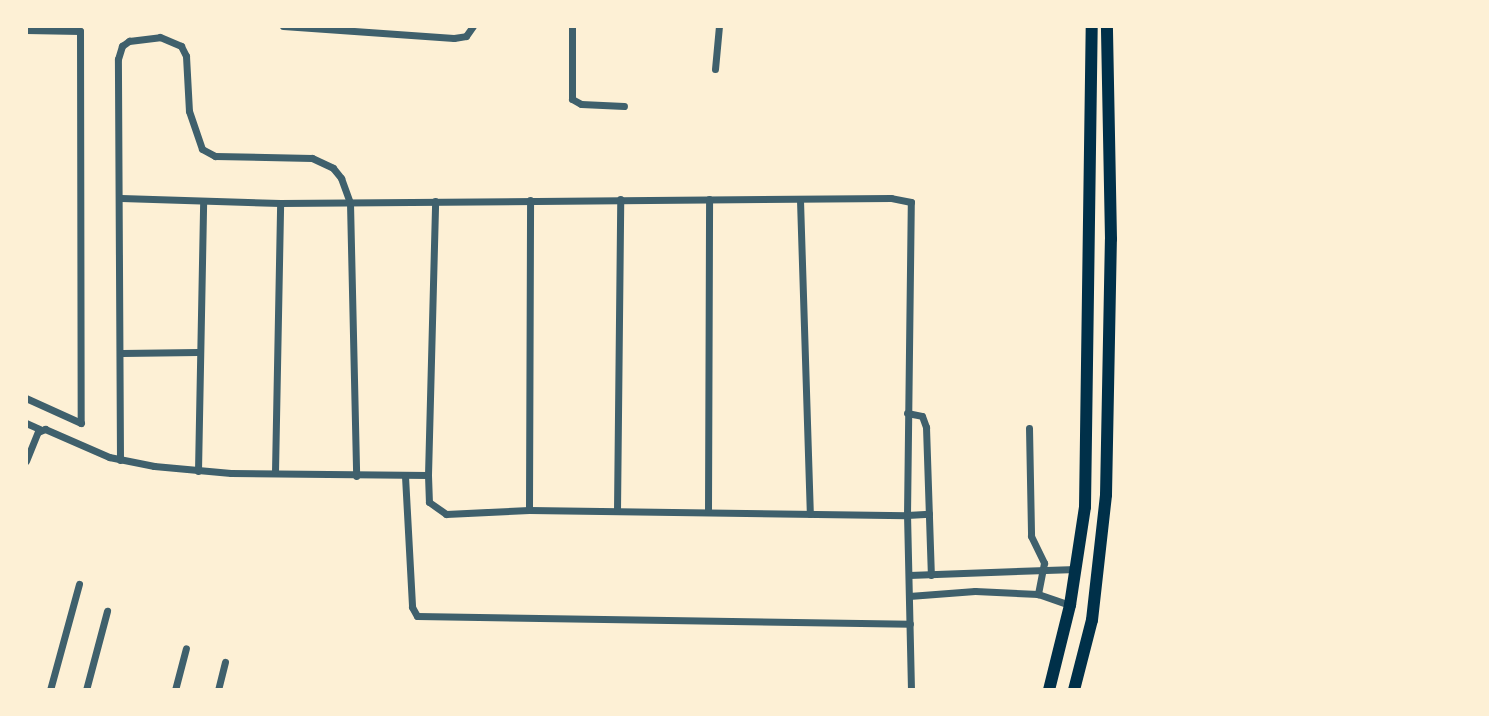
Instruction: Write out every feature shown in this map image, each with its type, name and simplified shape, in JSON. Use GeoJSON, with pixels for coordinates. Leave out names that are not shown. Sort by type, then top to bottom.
{"type":"FeatureCollection","features":[{"type":"Feature","properties":{"kind":"highway"},"geometry":{"type":"LineString","coordinates":[[1049,690],[1070,605],[1085,507],[1092,26]]}},
{"type":"Feature","properties":{"kind":"highway"},"geometry":{"type":"LineString","coordinates":[[1074,690],[1092,620],[1106,495],[1111,239],[1107,26]]}},
{"type":"Feature","properties":{"kind":"street"},"geometry":{"type":"LineString","coordinates":[[284,26],[454,38],[466,36],[473,26]]}},
{"type":"Feature","properties":{"kind":"street"},"geometry":{"type":"LineString","coordinates":[[572,26],[572,99],[581,104],[624,106]]}},
{"type":"Feature","properties":{"kind":"street"},"geometry":{"type":"LineString","coordinates":[[715,69],[719,26]]}},
{"type":"Feature","properties":{"kind":"street"},"geometry":{"type":"LineString","coordinates":[[26,30],[80,31],[81,423],[26,398]]}},
{"type":"Feature","properties":{"kind":"street"},"geometry":{"type":"LineString","coordinates":[[120,460],[122,353],[118,59],[122,46],[141,36],[160,37],[181,46],[189,70],[189,111],[202,149],[215,156],[322,161],[341,178],[350,203],[356,476]]}},
{"type":"Feature","properties":{"kind":"street"},"geometry":{"type":"LineString","coordinates":[[121,198],[280,203],[891,198],[911,202],[907,413],[911,690]]}},
{"type":"Feature","properties":{"kind":"street"},"geometry":{"type":"LineString","coordinates":[[617,511],[620,199]]}},
{"type":"Feature","properties":{"kind":"street"},"geometry":{"type":"LineString","coordinates":[[708,512],[709,199]]}},
{"type":"Feature","properties":{"kind":"street"},"geometry":{"type":"LineString","coordinates":[[800,200],[810,514]]}},
{"type":"Feature","properties":{"kind":"street"},"geometry":{"type":"LineString","coordinates":[[435,201],[428,475],[429,502],[446,514],[528,510],[929,514]]}},
{"type":"Feature","properties":{"kind":"street"},"geometry":{"type":"LineString","coordinates":[[528,510],[530,201]]}},
{"type":"Feature","properties":{"kind":"street"},"geometry":{"type":"LineString","coordinates":[[198,471],[198,352],[203,202]]}},
{"type":"Feature","properties":{"kind":"street"},"geometry":{"type":"LineString","coordinates":[[275,472],[280,203]]}},
{"type":"Feature","properties":{"kind":"street"},"geometry":{"type":"LineString","coordinates":[[122,353],[198,352]]}},
{"type":"Feature","properties":{"kind":"street"},"geometry":{"type":"LineString","coordinates":[[907,413],[922,416],[926,427],[931,575]]}},
{"type":"Feature","properties":{"kind":"street"},"geometry":{"type":"LineString","coordinates":[[26,423],[109,457],[198,471],[356,476],[428,475]]}},
{"type":"Feature","properties":{"kind":"street"},"geometry":{"type":"LineString","coordinates":[[1030,428],[1031,536],[1043,557],[1038,594]]}},
{"type":"Feature","properties":{"kind":"street"},"geometry":{"type":"LineString","coordinates":[[27,459],[40,431]]}},
{"type":"Feature","properties":{"kind":"street"},"geometry":{"type":"LineString","coordinates":[[405,476],[412,607],[417,616],[910,624]]}},
{"type":"Feature","properties":{"kind":"street"},"geometry":{"type":"LineString","coordinates":[[909,575],[1077,569]]}},
{"type":"Feature","properties":{"kind":"street"},"geometry":{"type":"LineString","coordinates":[[50,690],[79,584]]}},
{"type":"Feature","properties":{"kind":"street"},"geometry":{"type":"LineString","coordinates":[[909,596],[975,590],[1038,594],[1070,605]]}},
{"type":"Feature","properties":{"kind":"street"},"geometry":{"type":"LineString","coordinates":[[86,690],[107,611]]}},
{"type":"Feature","properties":{"kind":"street"},"geometry":{"type":"LineString","coordinates":[[176,690],[186,648]]}},
{"type":"Feature","properties":{"kind":"street"},"geometry":{"type":"LineString","coordinates":[[218,690],[225,662]]}}]}
